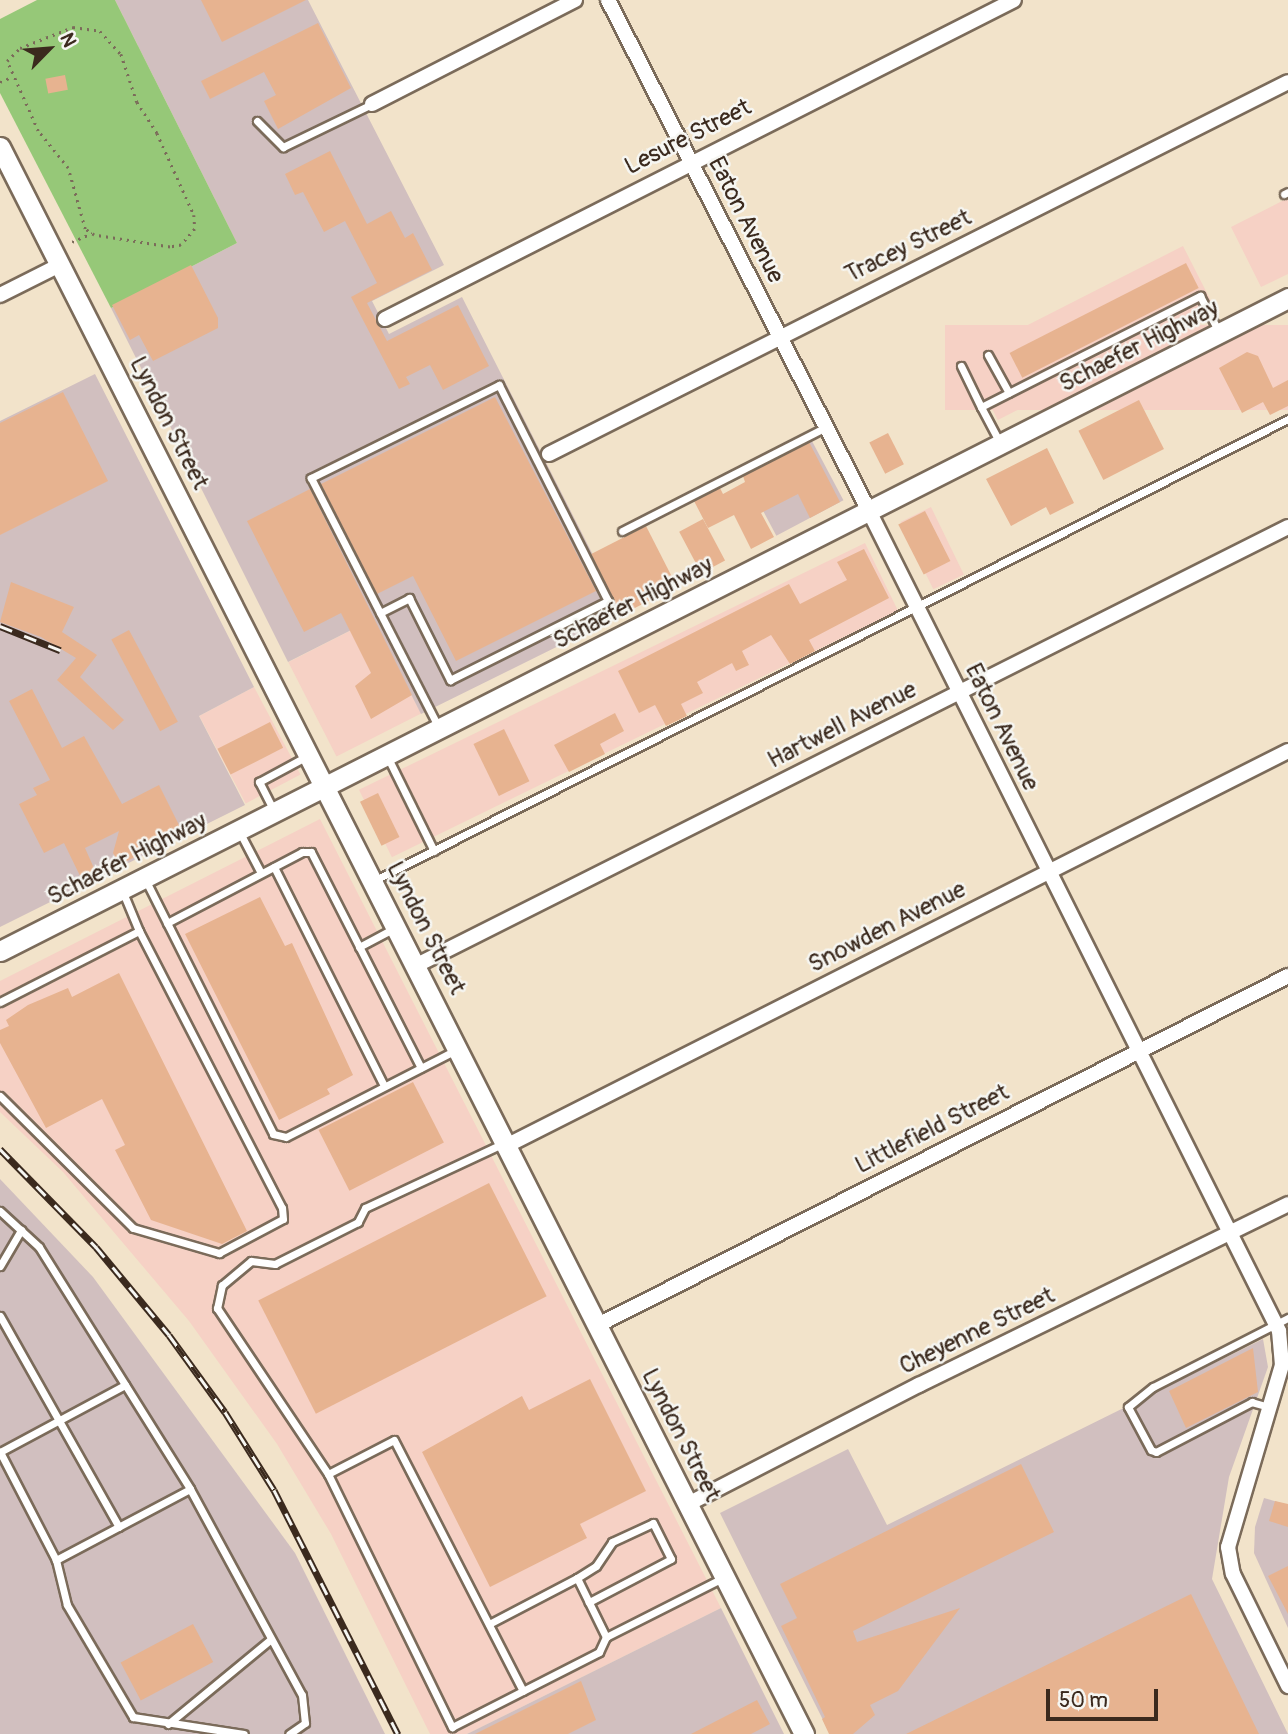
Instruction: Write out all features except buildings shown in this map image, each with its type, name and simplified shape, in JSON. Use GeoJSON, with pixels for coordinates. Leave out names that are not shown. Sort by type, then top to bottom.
{"type":"FeatureCollection","features":[{"type":"Feature","properties":{"kind":"street"},"geometry":{"type":"LineString","coordinates":[[372,104],[575,0]]}},
{"type":"Feature","properties":{"kind":"street","name":"Eaton Avenue"},"geometry":{"type":"LineString","coordinates":[[608,0],[827,427],[1230,1233],[1282,1321],[1283,1356],[1228,1547],[1229,1561],[1288,1686]]}},
{"type":"Feature","properties":{"kind":"street","name":"Lesure Street"},"geometry":{"type":"LineString","coordinates":[[385,319],[690,161],[1014,0]]}},
{"type":"Feature","properties":{"kind":"street","name":"Tracey Street"},"geometry":{"type":"LineString","coordinates":[[549,454],[779,335],[1288,82]]}},
{"type":"Feature","properties":{"kind":"street","name":"Lyndon Street"},"geometry":{"type":"LineString","coordinates":[[0,147],[311,754],[804,1734]]}},
{"type":"Feature","properties":{"kind":"street"},"geometry":{"type":"LineString","coordinates":[[0,295],[60,265]]}},
{"type":"Feature","properties":{"kind":"street","name":"Schaefer Highway"},"geometry":{"type":"LineString","coordinates":[[0,951],[1288,298]]}},
{"type":"Feature","properties":{"kind":"street","name":"Hartwell Avenue"},"geometry":{"type":"LineString","coordinates":[[417,965],[1288,527]]}},
{"type":"Feature","properties":{"kind":"street","name":"Snowden Avenue"},"geometry":{"type":"LineString","coordinates":[[507,1143],[1288,751]]}},
{"type":"Feature","properties":{"kind":"street","name":"Littlefield Street"},"geometry":{"type":"LineString","coordinates":[[598,1325],[1288,976]]}},
{"type":"Feature","properties":{"kind":"street","name":"Cheyenne Street"},"geometry":{"type":"LineString","coordinates":[[688,1504],[919,1385],[1288,1204]]}},
{"type":"Feature","properties":{"kind":"lane"},"geometry":{"type":"LineString","coordinates":[[257,121],[283,147],[372,104]]}},
{"type":"Feature","properties":{"kind":"lane"},"geometry":{"type":"LineString","coordinates":[[981,407],[1200,296],[1220,332]]}},
{"type":"Feature","properties":{"kind":"lane"},"geometry":{"type":"LineString","coordinates":[[988,355],[1009,393]]}},
{"type":"Feature","properties":{"kind":"lane"},"geometry":{"type":"LineString","coordinates":[[961,366],[1000,444]]}},
{"type":"Feature","properties":{"kind":"lane"},"geometry":{"type":"LineString","coordinates":[[380,613],[409,598],[450,680],[608,601],[499,385],[312,478],[380,613],[439,729]]}},
{"type":"Feature","properties":{"kind":"lane"},"geometry":{"type":"LineString","coordinates":[[374,881],[1288,419]]}},
{"type":"Feature","properties":{"kind":"lane"},"geometry":{"type":"LineString","coordinates":[[622,531],[827,427]]}},
{"type":"Feature","properties":{"kind":"lane"},"geometry":{"type":"LineString","coordinates":[[275,813],[260,782],[311,754]]}},
{"type":"Feature","properties":{"kind":"lane"},"geometry":{"type":"LineString","coordinates":[[387,756],[434,851]]}},
{"type":"Feature","properties":{"kind":"lane"},"geometry":{"type":"LineString","coordinates":[[239,831],[261,873]]}},
{"type":"Feature","properties":{"kind":"lane"},"geometry":{"type":"LineString","coordinates":[[167,923],[302,852],[311,852],[421,1068]]}},
{"type":"Feature","properties":{"kind":"lane"},"geometry":{"type":"LineString","coordinates":[[274,867],[384,1086]]}},
{"type":"Feature","properties":{"kind":"lane"},"geometry":{"type":"LineString","coordinates":[[144,878],[272,1134],[286,1137],[459,1049]]}},
{"type":"Feature","properties":{"kind":"lane"},"geometry":{"type":"LineString","coordinates":[[0,1096],[133,1228],[219,1253],[283,1219],[282,1208],[139,931],[122,890]]}},
{"type":"Feature","properties":{"kind":"lane"},"geometry":{"type":"LineString","coordinates":[[359,947],[397,926]]}},
{"type":"Feature","properties":{"kind":"lane"},"geometry":{"type":"LineString","coordinates":[[0,1002],[139,931]]}},
{"type":"Feature","properties":{"kind":"lane"},"geometry":{"type":"LineString","coordinates":[[507,1143],[365,1208],[358,1222],[275,1264],[251,1261],[222,1285],[217,1308],[328,1474],[452,1727],[599,1652],[606,1637],[726,1576]]}},
{"type":"Feature","properties":{"kind":"lane"},"geometry":{"type":"LineString","coordinates":[[0,1211],[39,1247],[190,1489],[302,1695],[305,1723],[289,1734]]}},
{"type":"Feature","properties":{"kind":"lane"},"geometry":{"type":"LineString","coordinates":[[0,1266],[21,1230]]}},
{"type":"Feature","properties":{"kind":"lane"},"geometry":{"type":"LineString","coordinates":[[0,1316],[119,1527]]}},
{"type":"Feature","properties":{"kind":"lane"},"geometry":{"type":"LineString","coordinates":[[1270,1408],[1252,1402],[1156,1451],[1151,1450],[1128,1407],[1153,1387],[1282,1321]]}},
{"type":"Feature","properties":{"kind":"lane"},"geometry":{"type":"LineString","coordinates":[[125,1385],[0,1452],[56,1560],[66,1605],[133,1717],[244,1734]]}},
{"type":"Feature","properties":{"kind":"lane"},"geometry":{"type":"LineString","coordinates":[[328,1474],[394,1440],[523,1691]]}},
{"type":"Feature","properties":{"kind":"lane"},"geometry":{"type":"LineString","coordinates":[[56,1560],[190,1489]]}},
{"type":"Feature","properties":{"kind":"lane"},"geometry":{"type":"LineString","coordinates":[[489,1624],[577,1578],[596,1566],[612,1542],[653,1523],[671,1559],[589,1602]]}},
{"type":"Feature","properties":{"kind":"lane"},"geometry":{"type":"LineString","coordinates":[[577,1578],[606,1637]]}},
{"type":"Feature","properties":{"kind":"lane"},"geometry":{"type":"LineString","coordinates":[[168,1724],[270,1640]]}},
{"type":"Feature","properties":{"kind":"path"},"geometry":{"type":"LineString","coordinates":[[72,242],[92,233],[170,247],[189,240],[195,229],[194,215],[156,132],[137,102],[121,54],[100,31],[73,27],[12,53],[8,61],[12,76],[38,131],[68,168],[80,215],[92,233]]}},
{"type":"Feature","properties":{"kind":"path"},"geometry":{"type":"LineString","coordinates":[[0,82],[12,76]]}},
{"type":"Feature","properties":{"kind":"shaded area"},"geometry":{"type":"Polygon","coordinates":[[[115,0],[308,0],[444,265],[372,301],[389,334],[462,297],[623,614],[421,714],[373,619],[288,662],[111,308],[237,243],[115,0]]]}},
{"type":"Feature","properties":{"kind":"shaded area"},"geometry":{"type":"Polygon","coordinates":[[[1288,198],[1288,274],[1261,287],[1231,227],[1288,198]]]}},
{"type":"Feature","properties":{"kind":"shaded area"},"geometry":{"type":"Polygon","coordinates":[[[1183,246],[1215,309],[998,420],[966,357],[1183,246]]]}},
{"type":"Feature","properties":{"kind":"shaded area"},"geometry":{"type":"Polygon","coordinates":[[[945,325],[1288,325],[1288,410],[945,410],[945,325]]]}},
{"type":"Feature","properties":{"kind":"shaded area"},"geometry":{"type":"Polygon","coordinates":[[[95,374],[254,687],[199,716],[245,805],[0,927],[0,421],[95,374]]]}},
{"type":"Feature","properties":{"kind":"shaded area"},"geometry":{"type":"Polygon","coordinates":[[[812,441],[843,500],[776,536],[745,477],[812,441]]]}},
{"type":"Feature","properties":{"kind":"shaded area"},"geometry":{"type":"Polygon","coordinates":[[[931,507],[964,574],[933,589],[900,522],[931,507]]]}},
{"type":"Feature","properties":{"kind":"shaded area"},"geometry":{"type":"Polygon","coordinates":[[[865,543],[898,610],[392,857],[359,790],[865,543]]]}},
{"type":"Feature","properties":{"kind":"shaded area"},"geometry":{"type":"Polygon","coordinates":[[[373,619],[421,713],[336,757],[288,662],[373,619]]]}},
{"type":"Feature","properties":{"kind":"shaded area"},"geometry":{"type":"Polygon","coordinates":[[[254,687],[300,774],[246,804],[199,716],[254,687]]]}},
{"type":"Feature","properties":{"kind":"shaded area"},"geometry":{"type":"Polygon","coordinates":[[[320,819],[721,1608],[467,1734],[430,1734],[331,1534],[277,1444],[189,1321],[63,1172],[0,1112],[0,981],[320,819]]]}},
{"type":"Feature","properties":{"kind":"shaded area"},"geometry":{"type":"Polygon","coordinates":[[[0,1179],[93,1277],[295,1553],[385,1734],[0,1734],[0,1179]]]}},
{"type":"Feature","properties":{"kind":"shaded area"},"geometry":{"type":"Polygon","coordinates":[[[1263,1339],[1268,1367],[1229,1477],[1212,1579],[1288,1734],[830,1734],[720,1513],[848,1449],[887,1525],[1263,1339]]]}},
{"type":"Feature","properties":{"kind":"shaded area"},"geometry":{"type":"Polygon","coordinates":[[[1264,1498],[1288,1505],[1288,1628],[1254,1553],[1255,1527],[1264,1498]]]}},
{"type":"Feature","properties":{"kind":"shaded area"},"geometry":{"type":"Polygon","coordinates":[[[721,1608],[784,1734],[467,1734],[721,1608]]]}},
{"type":"Feature","properties":{"kind":"green space"},"geometry":{"type":"Polygon","coordinates":[[[37,0],[115,0],[237,243],[111,308],[0,93],[0,19],[37,0]]]}},
{"type":"Feature","properties":{"kind":"railway"},"geometry":{"type":"LineString","coordinates":[[0,626],[60,650]]}},
{"type":"Feature","properties":{"kind":"railway"},"geometry":{"type":"LineString","coordinates":[[0,1149],[96,1247],[169,1335],[225,1412],[274,1490],[398,1734]]}}]}
